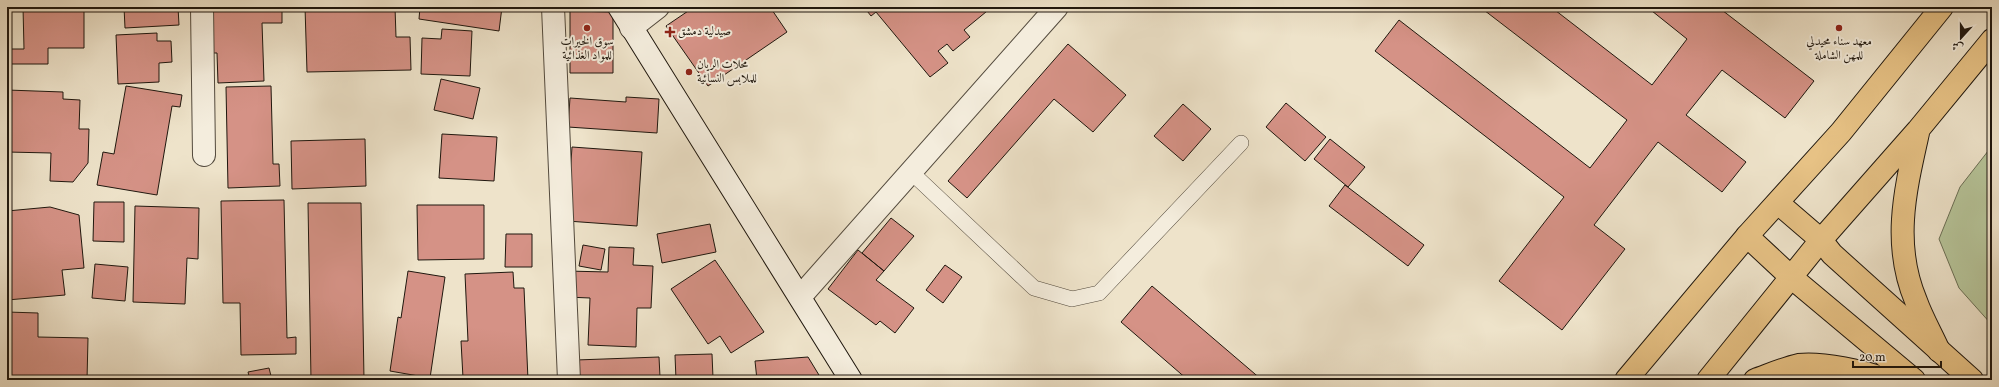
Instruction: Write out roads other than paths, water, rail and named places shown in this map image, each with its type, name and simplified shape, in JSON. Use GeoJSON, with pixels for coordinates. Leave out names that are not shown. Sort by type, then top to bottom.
{"type":"FeatureCollection","features":[{"type":"Feature","properties":{"kind":"main road"},"geometry":{"type":"LineString","coordinates":[[1626,380],[1747,236],[1841,132],[1942,7]]}},
{"type":"Feature","properties":{"kind":"main road"},"geometry":{"type":"LineString","coordinates":[[1708,380],[1821,240],[1918,130],[1992,40]]}},
{"type":"Feature","properties":{"kind":"main road"},"geometry":{"type":"LineString","coordinates":[[1918,130],[1908,175],[1902,217],[1902,243],[1906,270],[1915,301],[1940,351]]}},
{"type":"Feature","properties":{"kind":"main road"},"geometry":{"type":"LineString","coordinates":[[1778,202],[1821,240],[1832,254],[1972,380]]}},
{"type":"Feature","properties":{"kind":"main road"},"geometry":{"type":"LineString","coordinates":[[1747,236],[1791,277],[1914,380]]}},
{"type":"Feature","properties":{"kind":"main road"},"geometry":{"type":"LineString","coordinates":[[1755,380],[1800,365],[1835,367],[1872,374],[1887,380]]}},
{"type":"Feature","properties":{"kind":"street"},"geometry":{"type":"LineString","coordinates":[[202,7],[204,156]]}},
{"type":"Feature","properties":{"kind":"street"},"geometry":{"type":"LineString","coordinates":[[553,7],[569,380]]}},
{"type":"Feature","properties":{"kind":"street"},"geometry":{"type":"LineString","coordinates":[[619,7],[851,380]]}},
{"type":"Feature","properties":{"kind":"street"},"geometry":{"type":"LineString","coordinates":[[632,28],[658,7]]}},
{"type":"Feature","properties":{"kind":"street"},"geometry":{"type":"LineString","coordinates":[[800,297],[1058,7]]}},
{"type":"Feature","properties":{"kind":"lane"},"geometry":{"type":"LineString","coordinates":[[911,172],[1034,288],[1072,299],[1099,293],[1240,143]]}},
{"type":"Feature","properties":{"kind":"place","name":"سوق الخيرات للمواد الغذائية"},"geometry":{"type":"Point","coordinates":[587,28]}},
{"type":"Feature","properties":{"kind":"place","name":"معهد سناء محيدلي للمهن الشاملة"},"geometry":{"type":"Point","coordinates":[1839,28]}},
{"type":"Feature","properties":{"kind":"place","name":"صيدلية دمشق"},"geometry":{"type":"Point","coordinates":[670,32]}},
{"type":"Feature","properties":{"kind":"place","name":"محلات الريان للملابس النسائية"},"geometry":{"type":"Point","coordinates":[689,72]}}]}
